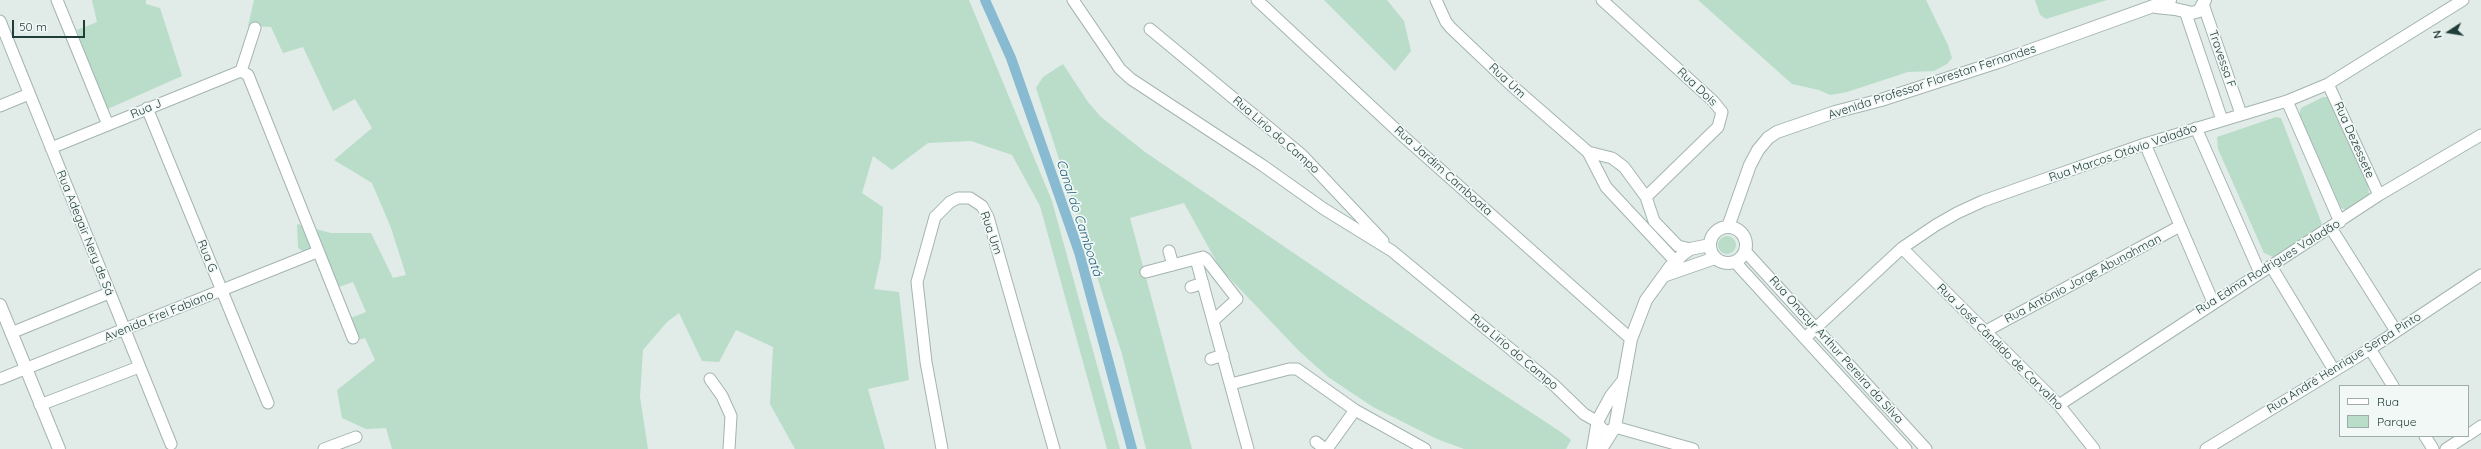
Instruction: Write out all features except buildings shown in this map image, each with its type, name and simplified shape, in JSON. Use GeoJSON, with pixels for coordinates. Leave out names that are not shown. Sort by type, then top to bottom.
{"type":"FeatureCollection","features":[{"type":"Feature","properties":{"kind":"street"},"geometry":{"type":"LineString","coordinates":[[57,0],[108,125]]}},
{"type":"Feature","properties":{"kind":"street","name":"Rua Lirio do Campo"},"geometry":{"type":"LineString","coordinates":[[1073,0],[1120,69],[1131,79],[1262,165],[1324,209],[1392,251],[1554,385],[1584,414],[1599,421]]}},
{"type":"Feature","properties":{"kind":"street","name":"Rua Jardim Camboata"},"geometry":{"type":"LineString","coordinates":[[1257,0],[1366,103],[1631,339]]}},
{"type":"Feature","properties":{"kind":"street","name":"Rua Um"},"geometry":{"type":"LineString","coordinates":[[1436,0],[1451,28],[1510,84],[1588,152],[1606,187],[1676,262]]}},
{"type":"Feature","properties":{"kind":"street","name":"Rua Dois"},"geometry":{"type":"LineString","coordinates":[[1602,0],[1714,101],[1722,112],[1718,127],[1646,197]]}},
{"type":"Feature","properties":{"kind":"street","name":"Avenida Professor Florestan Fernandes"},"geometry":{"type":"LineString","coordinates":[[1732,228],[1741,191],[1758,150],[1768,138],[1777,132],[1835,112],[1881,100],[1998,62],[2153,8],[2170,0]]}},
{"type":"Feature","properties":{"kind":"street","name":"Rua Marcos Otávio Valadão"},"geometry":{"type":"LineString","coordinates":[[1805,338],[1902,248],[1936,225],[1983,201],[2145,144],[2287,101],[2328,84],[2463,0]]}},
{"type":"Feature","properties":{"kind":"street","name":"Avenida Professor Florestan Fernandes"},"geometry":{"type":"LineString","coordinates":[[2153,8],[2183,6],[2196,12],[2203,1]]}},
{"type":"Feature","properties":{"kind":"street","name":"Travessa F"},"geometry":{"type":"LineString","coordinates":[[2203,1],[2241,114]]}},
{"type":"Feature","properties":{"kind":"street","name":"Travessa F"},"geometry":{"type":"LineString","coordinates":[[2183,6],[2222,120]]}},
{"type":"Feature","properties":{"kind":"street","name":"Rua Adegair Nery de Sá"},"geometry":{"type":"LineString","coordinates":[[0,22],[171,444]]}},
{"type":"Feature","properties":{"kind":"street"},"geometry":{"type":"LineString","coordinates":[[255,28],[241,71],[248,75],[317,252],[353,338]]}},
{"type":"Feature","properties":{"kind":"street","name":"Rua Lirio do Campo"},"geometry":{"type":"LineString","coordinates":[[1150,29],[1302,155],[1324,176],[1392,251]]}},
{"type":"Feature","properties":{"kind":"street","name":"Rua J"},"geometry":{"type":"LineString","coordinates":[[51,148],[241,71]]}},
{"type":"Feature","properties":{"kind":"street","name":"Rua Dezessete"},"geometry":{"type":"LineString","coordinates":[[2328,84],[2379,195]]}},
{"type":"Feature","properties":{"kind":"street"},"geometry":{"type":"LineString","coordinates":[[0,106],[29,94]]}},
{"type":"Feature","properties":{"kind":"street"},"geometry":{"type":"LineString","coordinates":[[2287,101],[2335,225],[2396,331]]}},
{"type":"Feature","properties":{"kind":"street","name":"Rua G"},"geometry":{"type":"LineString","coordinates":[[147,108],[268,403]]}},
{"type":"Feature","properties":{"kind":"street"},"geometry":{"type":"LineString","coordinates":[[2196,128],[2260,273]]}},
{"type":"Feature","properties":{"kind":"street","name":"Rua Edma Rodrigues Valadão"},"geometry":{"type":"LineString","coordinates":[[2059,405],[2213,302],[2335,225],[2379,195],[2481,135]]}},
{"type":"Feature","properties":{"kind":"street"},"geometry":{"type":"LineString","coordinates":[[2145,144],[2213,302]]}},
{"type":"Feature","properties":{"kind":"street","name":"Rua Um"},"geometry":{"type":"LineString","coordinates":[[1588,152],[1601,154],[1618,162],[1634,179],[1646,197],[1654,221],[1678,246],[1690,248]]}},
{"type":"Feature","properties":{"kind":"street","name":"Rua Um"},"geometry":{"type":"LineString","coordinates":[[942,449],[926,362],[917,282],[935,217],[946,205],[958,198],[970,198],[982,206],[988,217],[1054,449]]}},
{"type":"Feature","properties":{"kind":"street","name":"Rua Antônio Jorge Abunahman"},"geometry":{"type":"LineString","coordinates":[[1986,331],[2180,226]]}},
{"type":"Feature","properties":{"kind":"street"},"geometry":{"type":"LineString","coordinates":[[1732,228],[1745,241],[1745,250],[1735,262],[1724,263],[1715,258],[1710,245],[1717,231],[1732,228]]}},
{"type":"Feature","properties":{"kind":"street"},"geometry":{"type":"LineString","coordinates":[[1601,449],[1615,426],[1631,339],[1641,309],[1661,278],[1690,248],[1710,245]]}},
{"type":"Feature","properties":{"kind":"street","name":"Rua José Cândido de Carvalho"},"geometry":{"type":"LineString","coordinates":[[1902,248],[2059,405],[2094,449]]}},
{"type":"Feature","properties":{"kind":"street","name":"Rua Onacyr Arthur Pereira da Silva"},"geometry":{"type":"LineString","coordinates":[[1745,250],[1926,449]]}},
{"type":"Feature","properties":{"kind":"street"},"geometry":{"type":"LineString","coordinates":[[1169,251],[1173,266]]}},
{"type":"Feature","properties":{"kind":"street","name":"Avenida Frei Fabiano"},"geometry":{"type":"LineString","coordinates":[[0,379],[317,252]]}},
{"type":"Feature","properties":{"kind":"street"},"geometry":{"type":"LineString","coordinates":[[1661,278],[1680,269],[1715,258]]}},
{"type":"Feature","properties":{"kind":"street"},"geometry":{"type":"LineString","coordinates":[[1196,259],[1231,384],[1239,432],[1248,449]]}},
{"type":"Feature","properties":{"kind":"street"},"geometry":{"type":"LineString","coordinates":[[1146,272],[1196,259],[1206,259],[1237,299],[1214,320]]}},
{"type":"Feature","properties":{"kind":"street","name":"Rua Onacyr Arthur Pereira da Silva"},"geometry":{"type":"LineString","coordinates":[[1735,262],[1906,449]]}},
{"type":"Feature","properties":{"kind":"street"},"geometry":{"type":"LineString","coordinates":[[2270,266],[2334,370]]}},
{"type":"Feature","properties":{"kind":"street","name":"Rua André Henrique Serpa Pinto"},"geometry":{"type":"LineString","coordinates":[[2206,449],[2370,349],[2481,274]]}},
{"type":"Feature","properties":{"kind":"street"},"geometry":{"type":"LineString","coordinates":[[1191,287],[1203,283]]}},
{"type":"Feature","properties":{"kind":"street"},"geometry":{"type":"LineString","coordinates":[[11,333],[109,293]]}},
{"type":"Feature","properties":{"kind":"street"},"geometry":{"type":"LineString","coordinates":[[0,305],[59,449]]}},
{"type":"Feature","properties":{"kind":"street"},"geometry":{"type":"LineString","coordinates":[[2370,349],[2392,385]]}},
{"type":"Feature","properties":{"kind":"street"},"geometry":{"type":"LineString","coordinates":[[1211,359],[1223,355]]}},
{"type":"Feature","properties":{"kind":"street"},"geometry":{"type":"LineString","coordinates":[[40,405],[139,367]]}},
{"type":"Feature","properties":{"kind":"street"},"geometry":{"type":"LineString","coordinates":[[1231,384],[1289,369],[1297,369],[1407,445],[1425,449]]}},
{"type":"Feature","properties":{"kind":"street"},"geometry":{"type":"LineString","coordinates":[[710,379],[722,396],[731,416],[729,449]]}},
{"type":"Feature","properties":{"kind":"street"},"geometry":{"type":"LineString","coordinates":[[1593,449],[1599,421],[1611,396],[1623,381]]}},
{"type":"Feature","properties":{"kind":"street"},"geometry":{"type":"LineString","coordinates":[[1316,442],[1326,449],[1355,410]]}},
{"type":"Feature","properties":{"kind":"street"},"geometry":{"type":"LineString","coordinates":[[1599,421],[1605,432],[1615,426]]}},
{"type":"Feature","properties":{"kind":"street"},"geometry":{"type":"LineString","coordinates":[[1615,426],[1672,446],[1693,449]]}},
{"type":"Feature","properties":{"kind":"street"},"geometry":{"type":"LineString","coordinates":[[2469,434],[2481,426]]}},
{"type":"Feature","properties":{"kind":"street"},"geometry":{"type":"LineString","coordinates":[[324,449],[356,437]]}},
{"type":"Feature","properties":{"kind":"street"},"geometry":{"type":"LineString","coordinates":[[2426,437],[2433,449]]}},
{"type":"Feature","properties":{"kind":"street"},"geometry":{"type":"LineString","coordinates":[[2449,448],[2464,437]]}},
{"type":"Feature","properties":{"kind":"green space"},"geometry":{"type":"Polygon","coordinates":[[[92,0],[146,0],[146,4],[160,8],[182,76],[103,111],[77,30],[97,22],[92,0]]]}},
{"type":"Feature","properties":{"kind":"green space"},"geometry":{"type":"Polygon","coordinates":[[[254,0],[969,0],[1052,201],[1120,449],[1107,449],[1040,206],[1012,155],[971,141],[928,143],[892,170],[873,156],[862,193],[883,207],[881,257],[874,289],[899,292],[909,380],[868,389],[885,449],[795,449],[770,404],[773,347],[736,330],[719,362],[702,361],[679,313],[667,322],[643,350],[640,397],[648,449],[392,449],[386,428],[366,429],[342,418],[337,390],[375,360],[365,338],[348,343],[343,321],[366,312],[353,282],[331,290],[314,258],[298,248],[297,224],[331,233],[371,233],[393,278],[406,275],[391,228],[372,183],[334,160],[372,128],[355,99],[333,111],[303,47],[283,53],[271,27],[248,26],[254,0]]]}},
{"type":"Feature","properties":{"kind":"green space"},"geometry":{"type":"Polygon","coordinates":[[[1324,0],[1387,0],[1404,21],[1411,51],[1395,71],[1324,0]]]}},
{"type":"Feature","properties":{"kind":"green space"},"geometry":{"type":"Polygon","coordinates":[[[1698,0],[1926,0],[1948,45],[1952,58],[1947,64],[1934,71],[1908,72],[1847,92],[1830,95],[1819,90],[1792,84],[1698,0]]]}},
{"type":"Feature","properties":{"kind":"green space"},"geometry":{"type":"Polygon","coordinates":[[[2035,0],[2107,0],[2046,19],[2040,15],[2035,0]]]}},
{"type":"Feature","properties":{"kind":"green space"},"geometry":{"type":"Polygon","coordinates":[[[1063,64],[1088,102],[1101,117],[1145,152],[1463,368],[1561,432],[1571,440],[1566,449],[1464,449],[1437,439],[1373,407],[1328,377],[1299,351],[1220,268],[1184,203],[1130,218],[1192,449],[1146,449],[1122,354],[1036,88],[1043,77],[1063,64]]]}},
{"type":"Feature","properties":{"kind":"green space"},"geometry":{"type":"Polygon","coordinates":[[[2323,97],[2329,97],[2368,182],[2369,196],[2347,210],[2341,208],[2299,115],[2301,108],[2323,97]]]}},
{"type":"Feature","properties":{"kind":"green space"},"geometry":{"type":"Polygon","coordinates":[[[2276,117],[2281,118],[2322,224],[2321,228],[2273,257],[2264,253],[2218,149],[2217,137],[2276,117]]]}},
{"type":"Feature","properties":{"kind":"green space"},"geometry":{"type":"Polygon","coordinates":[[[1727,236],[1733,239],[1736,245],[1733,251],[1727,254],[1721,251],[1718,245],[1721,239],[1727,236]]]}},
{"type":"Feature","properties":{"kind":"waterway","name":"Canal do Camboatá"},"geometry":{"type":"LineString","coordinates":[[985,0],[1011,58],[1079,252],[1132,449]]}}]}
